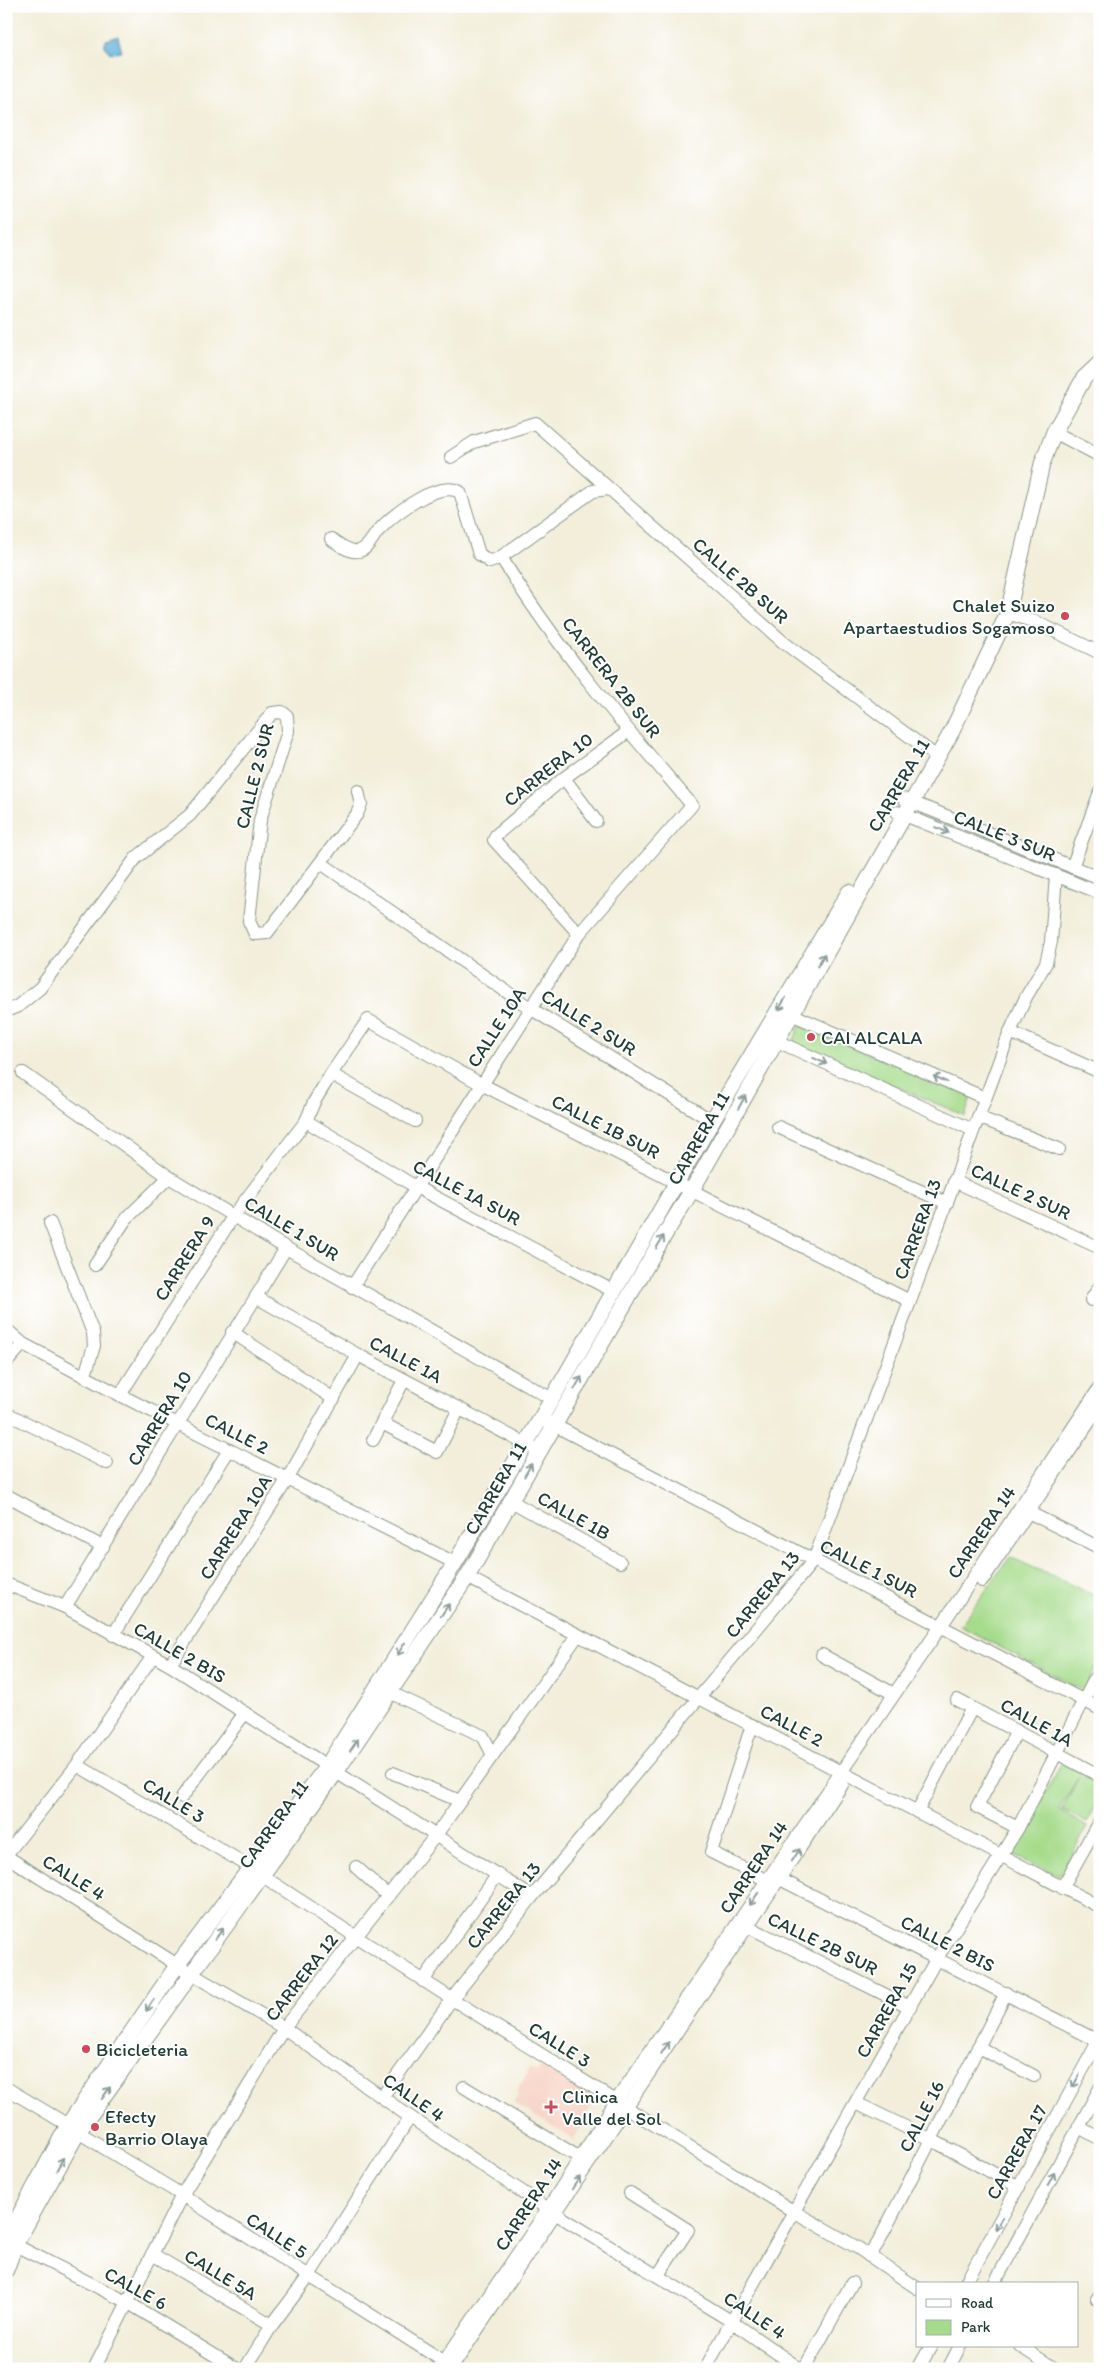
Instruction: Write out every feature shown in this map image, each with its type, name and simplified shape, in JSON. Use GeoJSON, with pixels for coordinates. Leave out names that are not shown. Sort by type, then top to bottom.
{"type":"FeatureCollection","features":[{"type":"Feature","properties":{"kind":"main road","name":"CARRERA 11"},"geometry":{"type":"LineString","coordinates":[[331,1769],[455,1563],[532,1448],[692,1190],[769,1038],[934,755],[968,693],[1008,613],[1042,464],[1054,432],[1084,378],[1100,363]]}},
{"type":"Feature","properties":{"kind":"main road","name":"CARRERA 11"},"geometry":{"type":"LineString","coordinates":[[548,1422],[552,1399],[613,1291],[712,1121],[769,1038],[790,1014],[904,807]]}},
{"type":"Feature","properties":{"kind":"main road","name":"CARRERA 11"},"geometry":{"type":"LineString","coordinates":[[6,2270],[9,2240],[73,2129],[184,1969],[390,1692],[467,1577],[511,1501],[532,1448]]}},
{"type":"Feature","properties":{"kind":"street","name":"CALLE 2B SUR"},"geometry":{"type":"LineString","coordinates":[[452,457],[474,442],[535,423],[783,642],[934,755]]}},
{"type":"Feature","properties":{"kind":"street"},"geometry":{"type":"LineString","coordinates":[[1054,432],[1100,456]]}},
{"type":"Feature","properties":{"kind":"street"},"geometry":{"type":"LineString","coordinates":[[331,539],[349,550],[359,551],[366,547],[378,530],[397,513],[439,489],[453,488],[460,492],[478,554],[490,562],[501,557],[593,491],[609,489]]}},
{"type":"Feature","properties":{"kind":"street","name":"CARRERA 2B SUR"},"geometry":{"type":"LineString","coordinates":[[501,557],[552,633],[629,731],[692,805]]}},
{"type":"Feature","properties":{"kind":"street"},"geometry":{"type":"LineString","coordinates":[[1008,613],[1038,623],[1100,653]]}},
{"type":"Feature","properties":{"kind":"street","name":"CALLE 2 SUR"},"geometry":{"type":"LineString","coordinates":[[6,1011],[18,1006],[40,988],[136,858],[190,815],[272,713],[282,712],[287,716],[288,731],[260,820],[249,920],[255,934],[267,933],[313,870],[322,863],[530,1008],[712,1121]]}},
{"type":"Feature","properties":{"kind":"street","name":"CARRERA 10"},"geometry":{"type":"LineString","coordinates":[[579,934],[494,840],[496,835],[564,778],[629,731]]}},
{"type":"Feature","properties":{"kind":"street"},"geometry":{"type":"LineString","coordinates":[[564,778],[596,821]]}},
{"type":"Feature","properties":{"kind":"street"},"geometry":{"type":"LineString","coordinates":[[322,863],[357,814],[361,804],[358,791]]}},
{"type":"Feature","properties":{"kind":"street"},"geometry":{"type":"LineString","coordinates":[[1072,867],[1100,792]]}},
{"type":"Feature","properties":{"kind":"street","name":"CALLE 10A"},"geometry":{"type":"LineString","coordinates":[[352,1287],[579,934],[692,805]]}},
{"type":"Feature","properties":{"kind":"street","name":"CALLE 3 SUR"},"geometry":{"type":"LineString","coordinates":[[904,807],[1100,878]]}},
{"type":"Feature","properties":{"kind":"street","name":"CALLE 3 SUR"},"geometry":{"type":"LineString","coordinates":[[904,807],[1100,893]]}},
{"type":"Feature","properties":{"kind":"street","name":"CARRERA 13"},"geometry":{"type":"LineString","coordinates":[[382,2097],[452,1999],[532,1897],[700,1699],[814,1560],[1010,1032],[1026,997],[1046,963],[1051,942],[1056,875]]}},
{"type":"Feature","properties":{"kind":"street"},"geometry":{"type":"LineString","coordinates":[[790,1014],[985,1098]]}},
{"type":"Feature","properties":{"kind":"street","name":"CALLE 1B SUR"},"geometry":{"type":"LineString","coordinates":[[368,1020],[481,1084],[910,1301]]}},
{"type":"Feature","properties":{"kind":"street","name":"CARRERA 9"},"geometry":{"type":"LineString","coordinates":[[120,1395],[234,1215],[306,1122],[314,1102],[331,1074],[368,1020]]}},
{"type":"Feature","properties":{"kind":"street"},"geometry":{"type":"LineString","coordinates":[[1010,1032],[1100,1072]]}},
{"type":"Feature","properties":{"kind":"street"},"geometry":{"type":"LineString","coordinates":[[769,1038],[974,1130]]}},
{"type":"Feature","properties":{"kind":"street","name":"CALLE 1 SUR"},"geometry":{"type":"LineString","coordinates":[[23,1073],[169,1177],[352,1287],[552,1399]]}},
{"type":"Feature","properties":{"kind":"street"},"geometry":{"type":"LineString","coordinates":[[331,1074],[415,1121]]}},
{"type":"Feature","properties":{"kind":"street"},"geometry":{"type":"LineString","coordinates":[[978,1117],[1059,1149]]}},
{"type":"Feature","properties":{"kind":"street","name":"CALLE 1A SUR"},"geometry":{"type":"LineString","coordinates":[[306,1122],[416,1187],[613,1291]]}},
{"type":"Feature","properties":{"kind":"street"},"geometry":{"type":"LineString","coordinates":[[778,1127],[946,1203]]}},
{"type":"Feature","properties":{"kind":"street"},"geometry":{"type":"LineString","coordinates":[[95,1265],[126,1219],[169,1177]]}},
{"type":"Feature","properties":{"kind":"street","name":"CALLE 2 SUR"},"geometry":{"type":"LineString","coordinates":[[954,1181],[1100,1248]]}},
{"type":"Feature","properties":{"kind":"street"},"geometry":{"type":"LineString","coordinates":[[50,1223],[93,1333],[94,1346],[85,1375]]}},
{"type":"Feature","properties":{"kind":"street","name":"CARRERA 10"},"geometry":{"type":"LineString","coordinates":[[65,1607],[104,1547],[232,1332],[286,1248]]}},
{"type":"Feature","properties":{"kind":"street"},"geometry":{"type":"LineString","coordinates":[[1091,1300],[1100,1286]]}},
{"type":"Feature","properties":{"kind":"street","name":"CALLE 1A"},"geometry":{"type":"LineString","coordinates":[[256,1296],[404,1380],[532,1448]]}},
{"type":"Feature","properties":{"kind":"street","name":"CALLE 2"},"geometry":{"type":"LineString","coordinates":[[6,1329],[24,1344],[120,1395],[286,1480],[455,1563]]}},
{"type":"Feature","properties":{"kind":"street"},"geometry":{"type":"LineString","coordinates":[[232,1332],[334,1400]]}},
{"type":"Feature","properties":{"kind":"street"},"geometry":{"type":"LineString","coordinates":[[6,1364],[24,1344]]}},
{"type":"Feature","properties":{"kind":"street","name":"CARRERA 10A"},"geometry":{"type":"LineString","coordinates":[[170,1664],[286,1480],[334,1400],[358,1354]]}},
{"type":"Feature","properties":{"kind":"street"},"geometry":{"type":"LineString","coordinates":[[373,1440],[404,1380]]}},
{"type":"Feature","properties":{"kind":"street","name":"CARRERA 14"},"geometry":{"type":"LineString","coordinates":[[993,1556],[1028,1512],[1083,1422],[1100,1387]]}},
{"type":"Feature","properties":{"kind":"street","name":"CARRERA 14"},"geometry":{"type":"LineString","coordinates":[[448,2367],[552,2212],[766,1880],[845,1774],[1083,1422],[1100,1406]]}},
{"type":"Feature","properties":{"kind":"street"},"geometry":{"type":"LineString","coordinates":[[382,1423],[437,1452],[459,1409]]}},
{"type":"Feature","properties":{"kind":"street"},"geometry":{"type":"LineString","coordinates":[[6,1412],[107,1463]]}},
{"type":"Feature","properties":{"kind":"street","name":"CALLE 1 SUR"},"geometry":{"type":"LineString","coordinates":[[548,1422],[1100,1709]]}},
{"type":"Feature","properties":{"kind":"street"},"geometry":{"type":"LineString","coordinates":[[1083,1422],[1100,1430]]}},
{"type":"Feature","properties":{"kind":"street"},"geometry":{"type":"LineString","coordinates":[[113,1635],[229,1450]]}},
{"type":"Feature","properties":{"kind":"street"},"geometry":{"type":"LineString","coordinates":[[6,1495],[104,1547]]}},
{"type":"Feature","properties":{"kind":"street","name":"CALLE 1B"},"geometry":{"type":"LineString","coordinates":[[511,1501],[620,1562]]}},
{"type":"Feature","properties":{"kind":"street"},"geometry":{"type":"LineString","coordinates":[[1028,1512],[1099,1545]]}},
{"type":"Feature","properties":{"kind":"street","name":"CALLE 2"},"geometry":{"type":"LineString","coordinates":[[467,1577],[1100,1907]]}},
{"type":"Feature","properties":{"kind":"street","name":"CALLE 2 BIS"},"geometry":{"type":"LineString","coordinates":[[6,1584],[65,1607],[113,1635],[170,1664],[532,1897]]}},
{"type":"Feature","properties":{"kind":"street","name":"CARRERA 14"},"geometry":{"type":"LineString","coordinates":[[552,2212],[580,2158],[621,2104],[780,1879],[894,1694],[945,1628]]}},
{"type":"Feature","properties":{"kind":"street","name":"CARRERA 12"},"geometry":{"type":"LineString","coordinates":[[94,2369],[182,2196],[284,2028],[436,1835],[578,1635]]}},
{"type":"Feature","properties":{"kind":"street"},"geometry":{"type":"LineString","coordinates":[[822,1655],[894,1694]]}},
{"type":"Feature","properties":{"kind":"street"},"geometry":{"type":"LineString","coordinates":[[6,1856],[77,1765],[153,1656]]}},
{"type":"Feature","properties":{"kind":"street","name":"CARRERA 15"},"geometry":{"type":"LineString","coordinates":[[705,2369],[936,1958],[999,1855],[1018,1828],[1100,1670]]}},
{"type":"Feature","properties":{"kind":"street"},"geometry":{"type":"LineString","coordinates":[[390,1692],[482,1736],[493,1755]]}},
{"type":"Feature","properties":{"kind":"street","name":"CALLE 1A"},"geometry":{"type":"LineString","coordinates":[[957,1700],[1100,1776]]}},
{"type":"Feature","properties":{"kind":"street"},"geometry":{"type":"LineString","coordinates":[[917,1812],[972,1708]]}},
{"type":"Feature","properties":{"kind":"street"},"geometry":{"type":"LineString","coordinates":[[182,1797],[245,1713]]}},
{"type":"Feature","properties":{"kind":"street"},"geometry":{"type":"LineString","coordinates":[[752,1725],[711,1852],[766,1880]]}},
{"type":"Feature","properties":{"kind":"street"},"geometry":{"type":"LineString","coordinates":[[1017,1731],[977,1807],[1018,1828]]}},
{"type":"Feature","properties":{"kind":"street","name":"CALLE 3"},"geometry":{"type":"LineString","coordinates":[[77,1765],[256,1871],[452,1999],[793,2211],[869,2256],[916,2287]]}},
{"type":"Feature","properties":{"kind":"street"},"geometry":{"type":"LineString","coordinates":[[393,1773],[460,1801]]}},
{"type":"Feature","properties":{"kind":"street"},"geometry":{"type":"LineString","coordinates":[[1062,1888],[1100,1820]]}},
{"type":"Feature","properties":{"kind":"street","name":"CALLE 4"},"geometry":{"type":"LineString","coordinates":[[6,1856],[184,1969],[284,2028],[410,2117],[552,2212],[731,2321],[800,2369]]}},
{"type":"Feature","properties":{"kind":"street"},"geometry":{"type":"LineString","coordinates":[[356,1867],[388,1896]]}},
{"type":"Feature","properties":{"kind":"street"},"geometry":{"type":"LineString","coordinates":[[424,1981],[498,1874]]}},
{"type":"Feature","properties":{"kind":"street","name":"CALLE 2 BIS"},"geometry":{"type":"LineString","coordinates":[[780,1879],[1099,2039]]}},
{"type":"Feature","properties":{"kind":"street","name":"CALLE 2B SUR"},"geometry":{"type":"LineString","coordinates":[[747,1926],[910,2007]]}},
{"type":"Feature","properties":{"kind":"street","name":"CALLE 16"},"geometry":{"type":"LineString","coordinates":[[869,2256],[878,2243],[1006,1994]]}},
{"type":"Feature","properties":{"kind":"street","name":"CARRERA 17"},"geometry":{"type":"LineString","coordinates":[[966,2282],[1099,2039]]}},
{"type":"Feature","properties":{"kind":"street"},"geometry":{"type":"LineString","coordinates":[[978,2046],[1034,2076]]}},
{"type":"Feature","properties":{"kind":"street"},"geometry":{"type":"LineString","coordinates":[[464,2087],[580,2158]]}},
{"type":"Feature","properties":{"kind":"street","name":"CALLE 5"},"geometry":{"type":"LineString","coordinates":[[6,2088],[182,2196],[448,2367]]}},
{"type":"Feature","properties":{"kind":"street"},"geometry":{"type":"LineString","coordinates":[[995,2282],[1100,2088]]}},
{"type":"Feature","properties":{"kind":"street"},"geometry":{"type":"LineString","coordinates":[[856,2103],[930,2139],[1018,2187]]}},
{"type":"Feature","properties":{"kind":"street"},"geometry":{"type":"LineString","coordinates":[[245,2369],[272,2325],[308,2277],[410,2117]]}},
{"type":"Feature","properties":{"kind":"street"},"geometry":{"type":"LineString","coordinates":[[1079,2127],[1100,2139]]}},
{"type":"Feature","properties":{"kind":"street"},"geometry":{"type":"LineString","coordinates":[[630,2193],[688,2230],[658,2275]]}},
{"type":"Feature","properties":{"kind":"street","name":"CALLE 6"},"geometry":{"type":"LineString","coordinates":[[9,2240],[127,2302],[237,2369]]}},
{"type":"Feature","properties":{"kind":"street","name":"CALLE 5A"},"geometry":{"type":"LineString","coordinates":[[152,2254],[272,2325]]}},
{"type":"Feature","properties":{"kind":"street"},"geometry":{"type":"LineString","coordinates":[[804,2369],[852,2283]]}},
{"type":"Feature","properties":{"kind":"street"},"geometry":{"type":"LineString","coordinates":[[1100,2295],[1097,2299],[1100,2300]]}},
{"type":"Feature","properties":{"kind":"street"},"geometry":{"type":"LineString","coordinates":[[918,2369],[930,2348]]}},
{"type":"Feature","properties":{"kind":"street"},"geometry":{"type":"LineString","coordinates":[[948,2369],[959,2348]]}},
{"type":"Feature","properties":{"kind":"street"},"geometry":{"type":"LineString","coordinates":[[1023,2348],[1055,2369]]}},
{"type":"Feature","properties":{"kind":"shaded area"},"geometry":{"type":"Polygon","coordinates":[[[540,2066],[596,2098],[573,2139],[514,2103],[518,2094],[516,2092],[530,2068],[537,2072],[540,2066]]]}},
{"type":"Feature","properties":{"kind":"green space"},"geometry":{"type":"Polygon","coordinates":[[[800,1025],[971,1097],[965,1116],[793,1042],[800,1025]]]}},
{"type":"Feature","properties":{"kind":"green space"},"geometry":{"type":"Polygon","coordinates":[[[1010,1557],[1100,1598],[1100,1658],[1084,1691],[960,1626],[1010,1557]]]}},
{"type":"Feature","properties":{"kind":"green space"},"geometry":{"type":"Polygon","coordinates":[[[1063,1761],[1081,1772],[1080,1775],[1100,1785],[1100,1793],[1087,1823],[1062,1810],[1078,1778],[1059,1810],[1087,1827],[1060,1875],[1011,1855],[1063,1761]]]}},
{"type":"Feature","properties":{"kind":"water"},"geometry":{"type":"Polygon","coordinates":[[[118,36],[122,52],[110,53],[104,46],[106,40],[118,36]]]}},
{"type":"Feature","properties":{"kind":"place","name":"Chalet Suizo Apartaestudios Sogamoso"},"geometry":{"type":"Point","coordinates":[1065,616]}},
{"type":"Feature","properties":{"kind":"place","name":"CAI ALCALA"},"geometry":{"type":"Point","coordinates":[811,1037]}},
{"type":"Feature","properties":{"kind":"place","name":"Bicicleteria"},"geometry":{"type":"Point","coordinates":[86,2049]}},
{"type":"Feature","properties":{"kind":"place","name":"Clinica Valle del Sol"},"geometry":{"type":"Point","coordinates":[551,2107]}},
{"type":"Feature","properties":{"kind":"place","name":"Efecty Barrio Olaya"},"geometry":{"type":"Point","coordinates":[95,2127]}}]}
